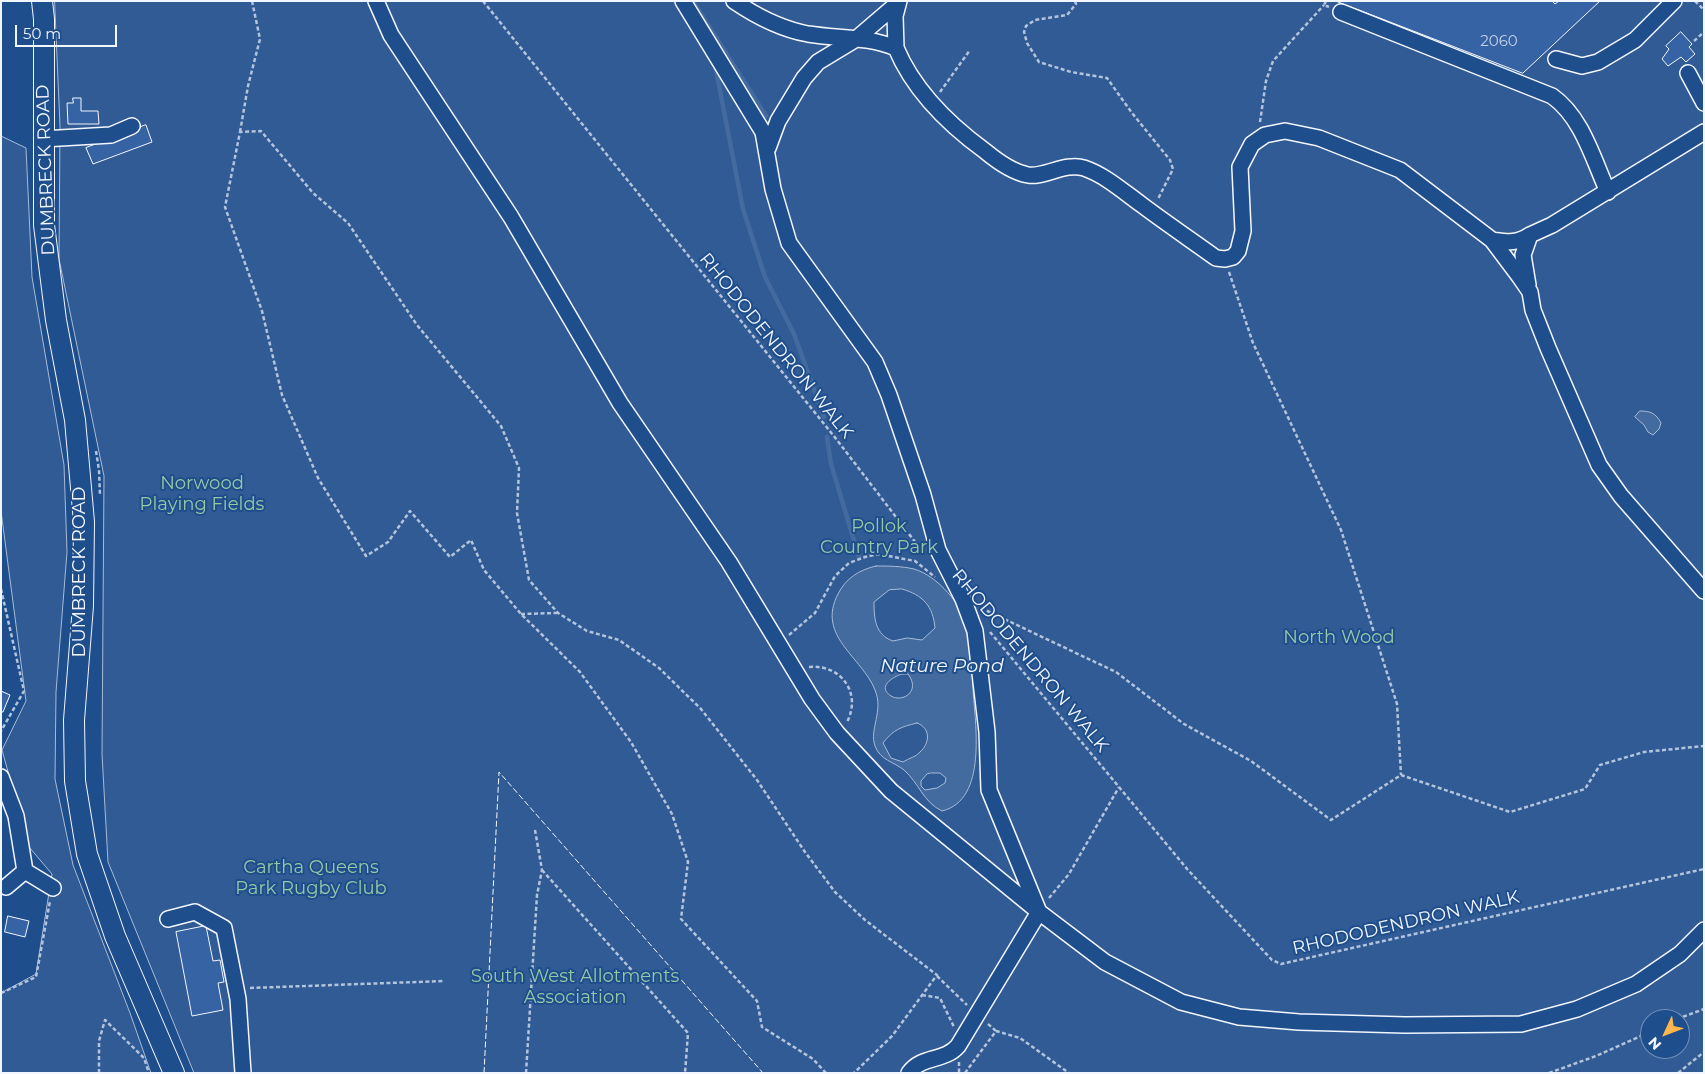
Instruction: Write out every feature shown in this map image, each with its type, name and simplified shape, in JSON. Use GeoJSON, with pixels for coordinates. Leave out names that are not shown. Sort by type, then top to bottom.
{"type":"FeatureCollection","features":[{"type":"Feature","properties":{"kind":"main road","name":"DUMBRECK ROAD"},"geometry":{"type":"LineString","coordinates":[[42,1],[44,19],[44,226],[56,320],[75,420],[84,522],[82,616],[74,720],[75,782],[87,854],[114,936],[173,1071]]}},
{"type":"Feature","properties":{"kind":"street"},"geometry":{"type":"LineString","coordinates":[[376,1],[391,35],[511,217],[620,403],[729,562],[778,644],[837,732],[891,791],[1039,912],[1105,962],[1181,1002],[1239,1017],[1300,1022],[1521,1024],[1576,1009],[1636,984],[1680,954],[1704,930]]}},
{"type":"Feature","properties":{"kind":"street"},"geometry":{"type":"LineString","coordinates":[[683,1],[763,132],[768,148],[773,189],[789,243],[875,362],[923,495],[938,550],[963,599],[975,631],[980,658],[987,732],[989,790],[1039,912]]}},
{"type":"Feature","properties":{"kind":"street"},"geometry":{"type":"LineString","coordinates":[[734,1],[758,17],[785,28],[807,34],[874,40],[896,48]]}},
{"type":"Feature","properties":{"kind":"street"},"geometry":{"type":"LineString","coordinates":[[1556,59],[1582,66],[1598,62],[1635,40],[1674,1]]}},
{"type":"Feature","properties":{"kind":"street"},"geometry":{"type":"LineString","coordinates":[[768,148],[778,121],[804,78],[818,62],[856,39],[898,2]]}},
{"type":"Feature","properties":{"kind":"street"},"geometry":{"type":"LineString","coordinates":[[898,2],[895,16],[896,48],[901,61],[931,103],[964,135],[1018,173],[1030,176],[1063,168],[1082,167],[1103,178],[1216,258],[1225,259],[1233,257],[1238,251],[1243,231],[1240,167],[1252,144],[1265,135],[1284,131],[1318,138],[1400,170],[1492,240],[1530,292]]}},
{"type":"Feature","properties":{"kind":"street"},"geometry":{"type":"LineString","coordinates":[[1341,12],[1552,96],[1565,105],[1575,118],[1608,192]]}},
{"type":"Feature","properties":{"kind":"street"},"geometry":{"type":"LineString","coordinates":[[1688,73],[1704,103]]}},
{"type":"Feature","properties":{"kind":"street"},"geometry":{"type":"LineString","coordinates":[[43,139],[111,134],[132,126]]}},
{"type":"Feature","properties":{"kind":"street"},"geometry":{"type":"LineString","coordinates":[[1492,240],[1510,243],[1522,240],[1552,225],[1704,132]]}},
{"type":"Feature","properties":{"kind":"street"},"geometry":{"type":"LineString","coordinates":[[1530,236],[1523,255],[1533,310],[1598,465],[1621,496],[1704,591]]}},
{"type":"Feature","properties":{"kind":"street"},"geometry":{"type":"LineString","coordinates":[[1,776],[16,816],[25,871],[53,888]]}},
{"type":"Feature","properties":{"kind":"street"},"geometry":{"type":"LineString","coordinates":[[6,887],[25,871]]}},
{"type":"Feature","properties":{"kind":"street"},"geometry":{"type":"LineString","coordinates":[[168,919],[195,912],[224,928],[236,988],[243,1073]]}},
{"type":"Feature","properties":{"kind":"street"},"geometry":{"type":"LineString","coordinates":[[909,1073],[912,1068],[926,1060],[950,1054],[958,1046],[1039,912]]}},
{"type":"Feature","properties":{"kind":"path"},"geometry":{"type":"LineString","coordinates":[[252,1],[260,39],[248,86],[226,207],[262,311],[282,395],[318,478],[366,556],[388,542],[410,511],[450,557],[471,540],[484,570],[521,614],[580,672],[631,742],[672,814],[688,862],[681,919],[757,1001],[762,1027],[813,1059],[826,1073]]}},
{"type":"Feature","properties":{"kind":"path","name":"RHODODENDRON WALK"},"geometry":{"type":"LineString","coordinates":[[483,1],[837,440],[927,556]]}},
{"type":"Feature","properties":{"kind":"path"},"geometry":{"type":"LineString","coordinates":[[1075,1],[1076,4],[1067,15],[1035,20],[1026,26],[1024,32],[1027,44],[1039,62],[1054,68],[1108,78],[1132,114],[1170,160],[1173,169],[1158,198],[1156,215]]}},
{"type":"Feature","properties":{"kind":"path"},"geometry":{"type":"LineString","coordinates":[[1695,1],[1704,10]]}},
{"type":"Feature","properties":{"kind":"path"},"geometry":{"type":"LineString","coordinates":[[1260,138],[1264,96],[1273,61],[1324,5]]}},
{"type":"Feature","properties":{"kind":"path"},"geometry":{"type":"LineString","coordinates":[[1694,41],[1704,32]]}},
{"type":"Feature","properties":{"kind":"path"},"geometry":{"type":"LineString","coordinates":[[931,103],[970,50]]}},
{"type":"Feature","properties":{"kind":"path"},"geometry":{"type":"LineString","coordinates":[[240,132],[261,131],[314,192],[348,223],[417,325],[501,426],[519,468],[517,513],[529,580],[558,613],[587,631],[619,640],[659,668],[701,709],[757,780],[805,852],[835,892],[865,920],[937,975],[892,1036],[854,1073]]}},
{"type":"Feature","properties":{"kind":"path"},"geometry":{"type":"LineString","coordinates":[[1225,259],[1253,343],[1341,530],[1397,704],[1401,775]]}},
{"type":"Feature","properties":{"kind":"path"},"geometry":{"type":"LineString","coordinates":[[778,644],[812,617],[835,576],[849,563],[878,554],[898,556],[915,561],[936,578]]}},
{"type":"Feature","properties":{"kind":"path"},"geometry":{"type":"LineString","coordinates":[[1,589],[24,691],[1,731]]}},
{"type":"Feature","properties":{"kind":"path"},"geometry":{"type":"LineString","coordinates":[[963,599],[1116,672],[1184,724],[1250,761],[1331,820],[1401,775]]}},
{"type":"Feature","properties":{"kind":"path"},"geometry":{"type":"LineString","coordinates":[[521,614],[558,613]]}},
{"type":"Feature","properties":{"kind":"path","name":"RHODODENDRON WALK"},"geometry":{"type":"LineString","coordinates":[[989,630],[1188,870],[1272,960],[1281,964],[1704,869]]}},
{"type":"Feature","properties":{"kind":"path"},"geometry":{"type":"LineString","coordinates":[[798,675],[806,668],[828,668],[839,674],[848,685],[853,698],[851,715],[837,732]]}},
{"type":"Feature","properties":{"kind":"path"},"geometry":{"type":"LineString","coordinates":[[1401,775],[1510,812],[1585,789],[1600,766],[1644,752],[1704,746]]}},
{"type":"Feature","properties":{"kind":"path"},"geometry":{"type":"LineString","coordinates":[[1039,912],[1069,874],[1119,787]]}},
{"type":"Feature","properties":{"kind":"path"},"geometry":{"type":"LineString","coordinates":[[526,1073],[537,896],[542,870],[535,830]]}},
{"type":"Feature","properties":{"kind":"path"},"geometry":{"type":"LineString","coordinates":[[542,870],[688,1033],[685,1073]]}},
{"type":"Feature","properties":{"kind":"path"},"geometry":{"type":"LineString","coordinates":[[1,993],[36,977],[53,888]]}},
{"type":"Feature","properties":{"kind":"path"},"geometry":{"type":"LineString","coordinates":[[236,988],[444,981]]}},
{"type":"Feature","properties":{"kind":"path"},"geometry":{"type":"LineString","coordinates":[[922,995],[940,998],[952,1021],[958,1046],[959,1073]]}},
{"type":"Feature","properties":{"kind":"path"},"geometry":{"type":"LineString","coordinates":[[1690,1014],[1704,1009]]}},
{"type":"Feature","properties":{"kind":"path"},"geometry":{"type":"LineString","coordinates":[[99,1073],[99,1040],[105,1020],[144,1058],[148,1073]]}},
{"type":"Feature","properties":{"kind":"path"},"geometry":{"type":"LineString","coordinates":[[965,1073],[996,1031],[1020,1038],[1069,1073]]}},
{"type":"Feature","properties":{"kind":"path"},"geometry":{"type":"LineString","coordinates":[[1549,1073],[1596,1056],[1640,1036]]}},
{"type":"Feature","properties":{"kind":"path"},"geometry":{"type":"LineString","coordinates":[[1678,1073],[1704,1052]]}},
{"type":"Feature","properties":{"kind":"shaded area","name":"North Wood"},"geometry":{"type":"Polygon","coordinates":[[[55,1],[1704,1],[1704,1073],[194,1073],[108,862],[102,754],[104,476],[59,259],[60,127],[55,1]]]}},
{"type":"Feature","properties":{"kind":"shaded area"},"geometry":{"type":"Polygon","coordinates":[[[1,136],[26,148],[32,277],[64,465],[67,552],[56,692],[55,779],[73,865],[151,1073],[1,1073],[1,993],[36,974],[52,874],[29,847],[2,750],[26,701],[1,511],[1,136]]]}},
{"type":"Feature","properties":{"kind":"water"},"geometry":{"type":"Polygon","coordinates":[[[1640,411],[1652,413],[1661,423],[1659,429],[1653,435],[1635,417],[1640,411]]]}},
{"type":"Feature","properties":{"kind":"water","name":"Nature Pond"},"geometry":{"type":"Polygon","coordinates":[[[876,566],[895,566],[909,568],[932,578],[955,601],[969,629],[973,651],[976,759],[973,777],[967,792],[957,804],[942,811],[930,803],[904,770],[884,758],[877,751],[874,740],[878,705],[875,690],[869,678],[843,645],[833,622],[833,609],[841,588],[859,572],[876,566]],[[902,589],[889,590],[874,602],[875,620],[882,635],[893,641],[907,638],[922,640],[935,628],[932,613],[926,603],[909,591],[902,589]],[[908,674],[898,675],[890,680],[885,689],[891,696],[901,698],[909,694],[913,686],[908,674]],[[917,723],[902,727],[883,743],[891,758],[903,762],[916,755],[923,748],[928,736],[925,728],[917,723]],[[940,773],[927,774],[921,781],[921,786],[925,790],[937,788],[945,783],[946,778],[940,773]]]}},
{"type":"Feature","properties":{"kind":"building"},"geometry":{"type":"Polygon","coordinates":[[[1336,1],[1552,1],[1555,4],[1559,1],[1600,1],[1523,73],[1336,1]]]}},
{"type":"Feature","properties":{"kind":"building"},"geometry":{"type":"Polygon","coordinates":[[[1681,32],[1692,44],[1689,47],[1695,54],[1686,62],[1681,57],[1668,66],[1662,59],[1669,49],[1666,46],[1681,32]]]}},
{"type":"Feature","properties":{"kind":"building"},"geometry":{"type":"Polygon","coordinates":[[[73,98],[81,98],[81,111],[98,111],[99,124],[68,124],[67,103],[73,103],[73,98]]]}},
{"type":"Feature","properties":{"kind":"building"},"geometry":{"type":"Polygon","coordinates":[[[146,125],[152,142],[93,164],[86,148],[146,125]]]}},
{"type":"Feature","properties":{"kind":"building"},"geometry":{"type":"Polygon","coordinates":[[[1,691],[10,695],[3,712],[1,712],[1,691]]]}},
{"type":"Feature","properties":{"kind":"building"},"geometry":{"type":"Polygon","coordinates":[[[8,916],[29,921],[25,937],[5,932],[8,916]]]}},
{"type":"Feature","properties":{"kind":"building"},"geometry":{"type":"Polygon","coordinates":[[[206,926],[213,961],[220,960],[224,982],[218,983],[223,1010],[192,1016],[176,932],[206,926]]]}},
{"type":"Feature","properties":{"kind":"waterway"},"geometry":{"type":"LineString","coordinates":[[693,1],[766,116]]}},
{"type":"Feature","properties":{"kind":"waterway"},"geometry":{"type":"LineString","coordinates":[[715,65],[743,209],[765,277],[794,334],[824,417]]}},
{"type":"Feature","properties":{"kind":"waterway"},"geometry":{"type":"LineString","coordinates":[[827,437],[831,464],[859,557]]}},
{"type":"Feature","properties":{"kind":"fence"},"geometry":{"type":"LineString","coordinates":[[484,1073],[499,772],[763,1073]]}},
{"type":"Feature","properties":{"kind":"park label","name":"Norwood Playing Fields"},"geometry":{"type":"Point","coordinates":[202,494]}},
{"type":"Feature","properties":{"kind":"park label","name":"Pollok Country Park"},"geometry":{"type":"Point","coordinates":[879,537]}},
{"type":"Feature","properties":{"kind":"park label","name":"Cartha Queens Park Rugby Club"},"geometry":{"type":"Point","coordinates":[311,878]}},
{"type":"Feature","properties":{"kind":"park label","name":"South West Allotments Association"},"geometry":{"type":"Point","coordinates":[575,988]}}]}
